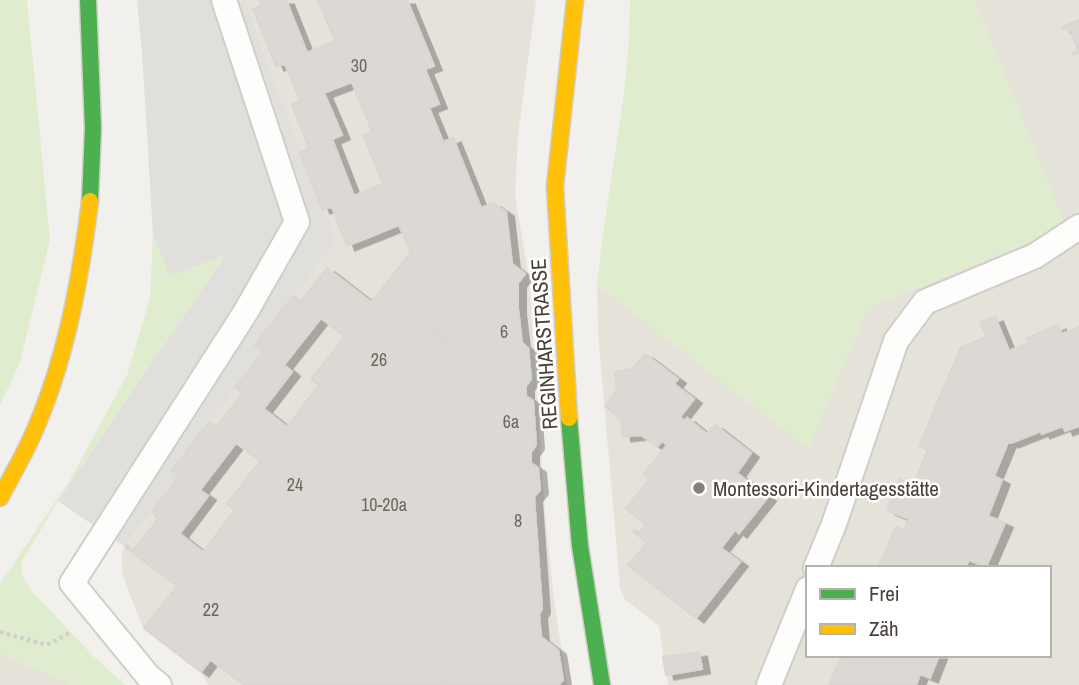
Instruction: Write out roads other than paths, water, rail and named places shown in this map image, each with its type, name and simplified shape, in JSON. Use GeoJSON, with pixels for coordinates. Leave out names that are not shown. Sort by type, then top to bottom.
{"type":"FeatureCollection","features":[{"type":"Feature","properties":{"kind":"street"},"geometry":{"type":"LineString","coordinates":[[0,498],[36,426],[56,373],[70,326],[80,276],[92,199],[94,111],[88,0]]}},
{"type":"Feature","properties":{"kind":"street","name":"REGINHARSTRASSE"},"geometry":{"type":"LineString","coordinates":[[575,0],[555,186],[566,388],[580,546],[603,685]]}},
{"type":"Feature","properties":{"kind":"lane"},"geometry":{"type":"LineString","coordinates":[[159,685],[148,676],[72,583],[245,313],[298,222],[224,0]]}},
{"type":"Feature","properties":{"kind":"lane"},"geometry":{"type":"LineString","coordinates":[[817,566],[834,524],[896,341],[925,302],[1035,256],[1079,227]]}},
{"type":"Feature","properties":{"kind":"lane"},"geometry":{"type":"LineString","coordinates":[[769,685],[806,594]]}},
{"type":"Feature","properties":{"kind":"place","name":"Montessori-Kindertagesstätte"},"geometry":{"type":"Point","coordinates":[699,488]}}]}
